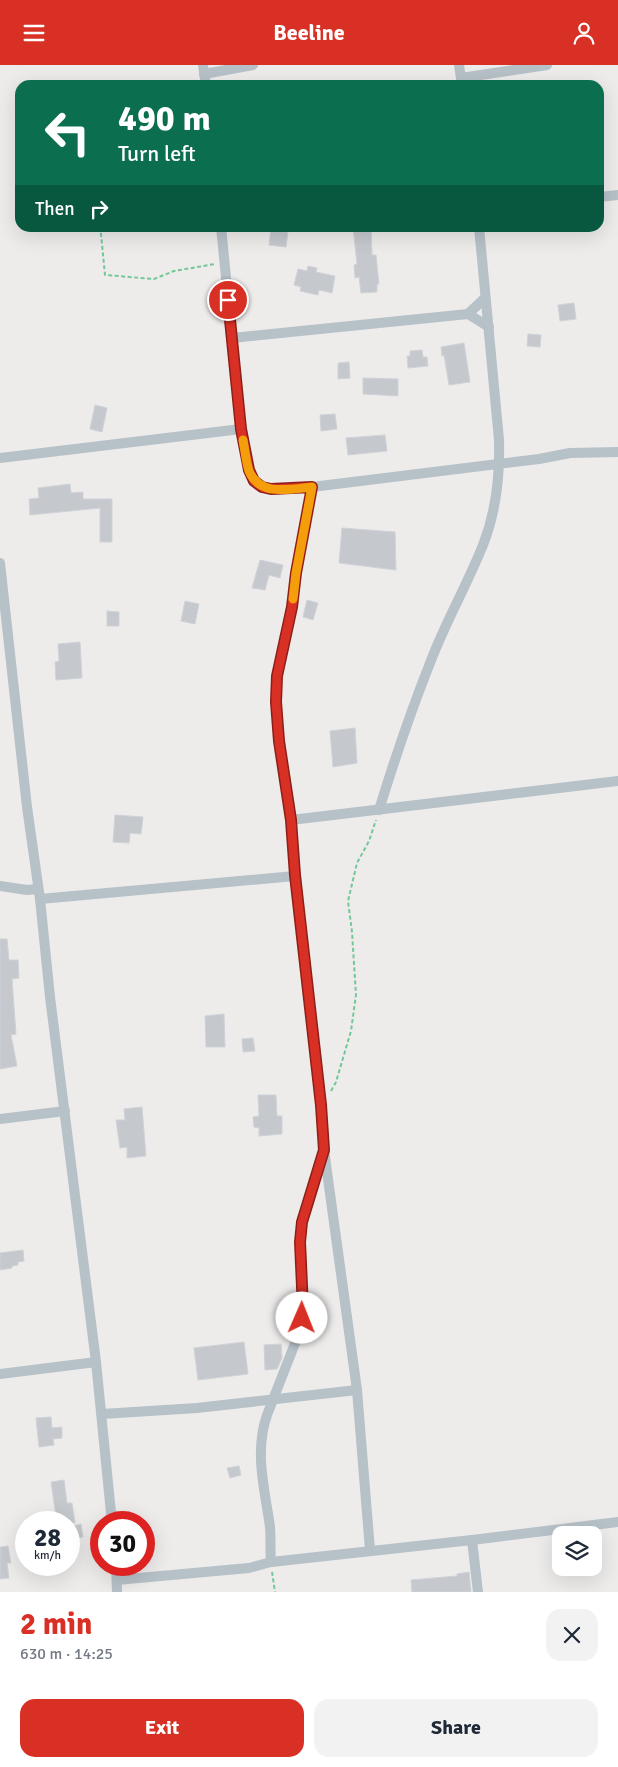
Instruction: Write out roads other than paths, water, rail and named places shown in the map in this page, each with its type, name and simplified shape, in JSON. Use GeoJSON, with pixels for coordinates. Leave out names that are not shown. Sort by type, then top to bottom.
{"type":"FeatureCollection","features":[{"type":"Feature","properties":{"kind":"street"},"geometry":{"type":"LineString","coordinates":[[204,69],[253,65]]}},
{"type":"Feature","properties":{"kind":"street"},"geometry":{"type":"LineString","coordinates":[[459,65],[461,80]]}},
{"type":"Feature","properties":{"kind":"street"},"geometry":{"type":"LineString","coordinates":[[466,80],[547,65]]}},
{"type":"Feature","properties":{"kind":"street"},"geometry":{"type":"LineString","coordinates":[[604,196],[618,195]]}},
{"type":"Feature","properties":{"kind":"street"},"geometry":{"type":"LineString","coordinates":[[221,232],[241,429],[249,470],[254,481],[262,487],[271,489],[312,487],[499,464],[570,453],[618,452]]}},
{"type":"Feature","properties":{"kind":"street"},"geometry":{"type":"LineString","coordinates":[[378,810],[400,743],[430,663],[447,621],[483,544],[494,509],[499,464],[499,441],[479,232]]}},
{"type":"Feature","properties":{"kind":"street"},"geometry":{"type":"LineString","coordinates":[[468,314],[485,298]]}},
{"type":"Feature","properties":{"kind":"street"},"geometry":{"type":"LineString","coordinates":[[232,337],[468,314],[489,327]]}},
{"type":"Feature","properties":{"kind":"street"},"geometry":{"type":"LineString","coordinates":[[0,458],[241,429]]}},
{"type":"Feature","properties":{"kind":"street"},"geometry":{"type":"LineString","coordinates":[[312,487],[296,573],[292,607],[277,676],[276,702],[279,741],[291,820],[324,1150],[357,1391],[370,1550]]}},
{"type":"Feature","properties":{"kind":"street"},"geometry":{"type":"LineString","coordinates":[[0,563],[27,807],[96,1362],[111,1511]]}},
{"type":"Feature","properties":{"kind":"street"},"geometry":{"type":"LineString","coordinates":[[291,820],[618,781]]}},
{"type":"Feature","properties":{"kind":"street"},"geometry":{"type":"LineString","coordinates":[[0,885],[39,894],[295,875]]}},
{"type":"Feature","properties":{"kind":"street"},"geometry":{"type":"LineString","coordinates":[[0,1119],[64,1111]]}},
{"type":"Feature","properties":{"kind":"street"},"geometry":{"type":"LineString","coordinates":[[271,1563],[270,1530],[260,1444],[262,1429],[301,1328],[303,1308],[300,1242],[302,1222],[324,1150]]}},
{"type":"Feature","properties":{"kind":"street"},"geometry":{"type":"LineString","coordinates":[[0,1374],[96,1362]]}},
{"type":"Feature","properties":{"kind":"street"},"geometry":{"type":"LineString","coordinates":[[102,1414],[197,1408],[357,1391]]}},
{"type":"Feature","properties":{"kind":"street"},"geometry":{"type":"LineString","coordinates":[[117,1580],[249,1568],[271,1563],[370,1550],[472,1540],[618,1521]]}},
{"type":"Feature","properties":{"kind":"street"},"geometry":{"type":"LineString","coordinates":[[472,1540],[478,1592]]}},
{"type":"Feature","properties":{"kind":"street"},"geometry":{"type":"LineString","coordinates":[[117,1576],[117,1592]]}}]}
